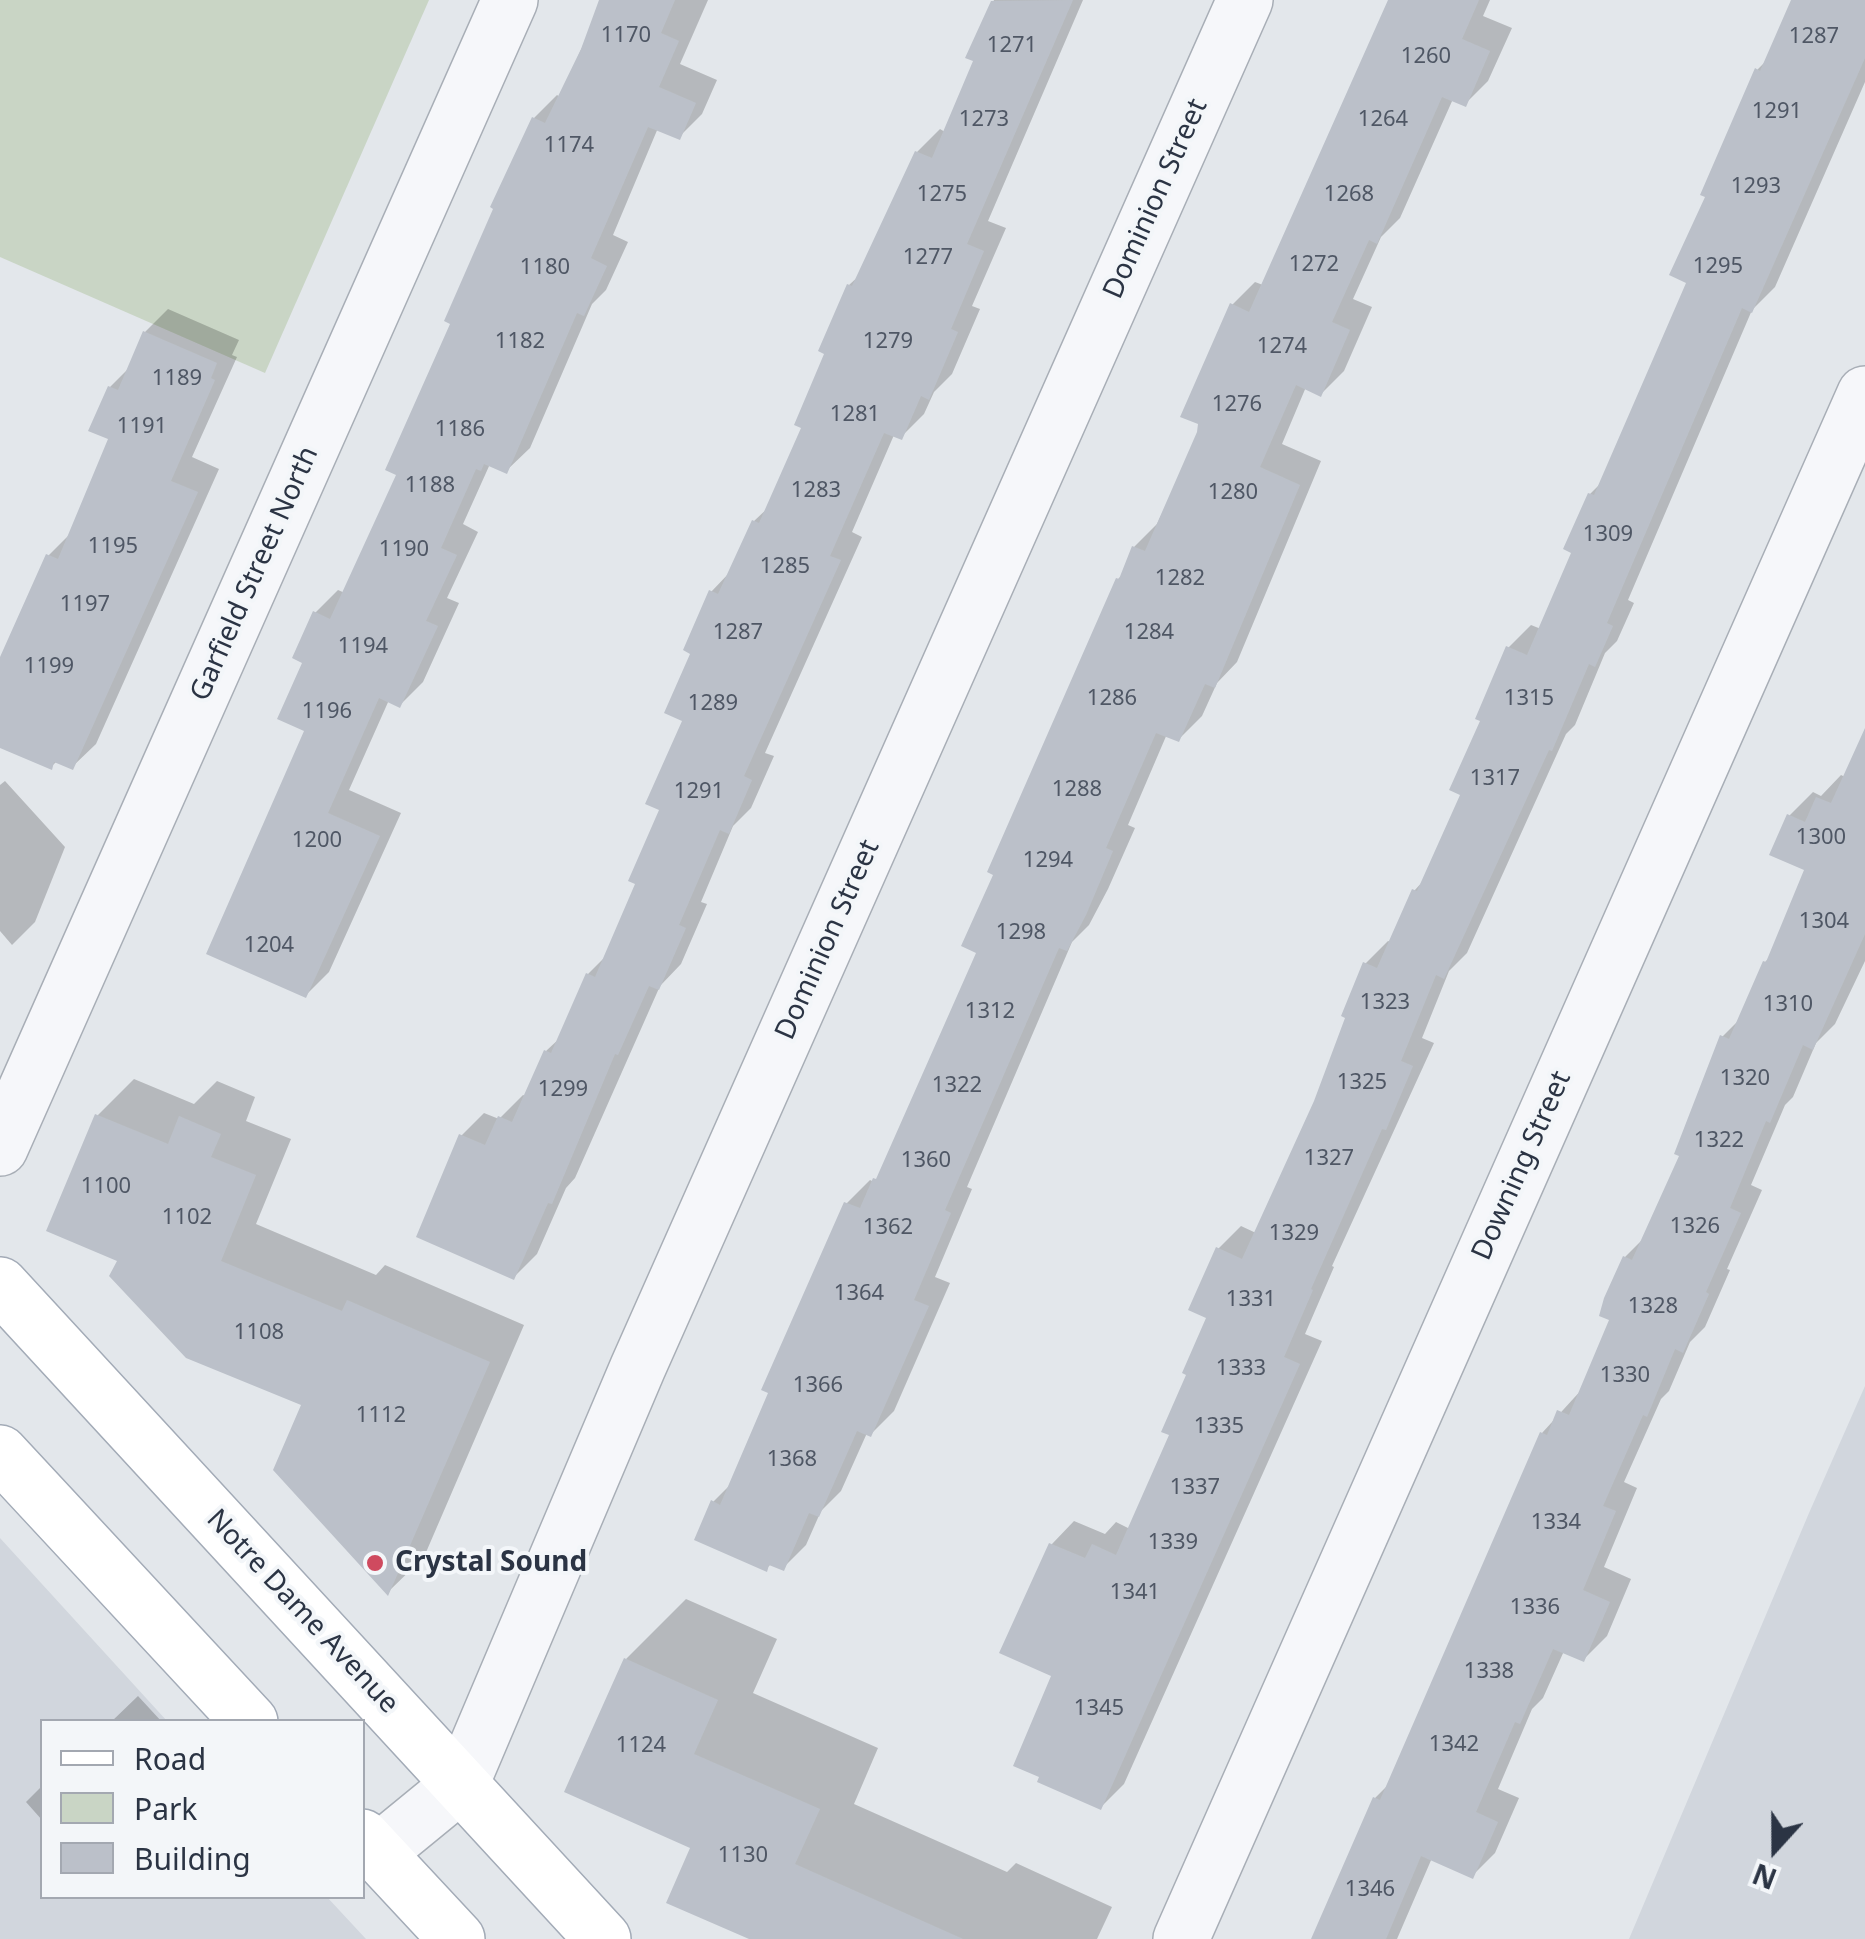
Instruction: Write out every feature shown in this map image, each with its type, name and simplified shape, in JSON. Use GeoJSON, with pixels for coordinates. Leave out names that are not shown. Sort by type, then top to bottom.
{"type":"FeatureCollection","features":[{"type":"Feature","properties":{"kind":"main road","name":"Notre Dame Avenue"},"geometry":{"type":"LineString","coordinates":[[0,1285],[604,1939]]}},
{"type":"Feature","properties":{"kind":"main road"},"geometry":{"type":"LineString","coordinates":[[0,1454],[247,1719]]}},
{"type":"Feature","properties":{"kind":"main road"},"geometry":{"type":"LineString","coordinates":[[370,1844],[457,1939]]}},
{"type":"Feature","properties":{"kind":"street","name":"Garfield Street North"},"geometry":{"type":"LineString","coordinates":[[0,1148],[510,0]]}},
{"type":"Feature","properties":{"kind":"street","name":"Dominion Street"},"geometry":{"type":"LineString","coordinates":[[370,1844],[460,1784],[646,1348],[1245,0]]}},
{"type":"Feature","properties":{"kind":"street","name":"Downing Street"},"geometry":{"type":"LineString","coordinates":[[1181,1939],[1865,394]]}},
{"type":"Feature","properties":{"kind":"shaded area"},"geometry":{"type":"Polygon","coordinates":[[[1865,1386],[1865,1939],[1629,1939],[1809,1513],[1865,1386]]]}},
{"type":"Feature","properties":{"kind":"shaded area"},"geometry":{"type":"Polygon","coordinates":[[[0,1538],[165,1719],[40,1719],[40,1899],[329,1899],[366,1939],[0,1939],[0,1538]]]}},
{"type":"Feature","properties":{"kind":"green space"},"geometry":{"type":"Polygon","coordinates":[[[0,0],[429,0],[265,373],[0,257],[0,0]]]}},
{"type":"Feature","properties":{"kind":"building"},"geometry":{"type":"Polygon","coordinates":[[[599,0],[675,0],[661,33],[679,41],[659,87],[696,103],[680,140],[648,127],[591,258],[607,266],[584,316],[577,313],[507,474],[484,464],[481,471],[476,469],[441,548],[457,555],[426,621],[438,626],[400,708],[379,698],[328,813],[380,836],[306,998],[206,954],[304,731],[277,719],[302,663],[292,658],[313,611],[330,619],[396,475],[385,470],[450,324],[444,321],[493,209],[490,207],[532,117],[545,123],[581,49],[599,0]]]}},
{"type":"Feature","properties":{"kind":"building"},"geometry":{"type":"Polygon","coordinates":[[[1073,0],[967,244],[984,251],[951,329],[958,332],[929,400],[921,396],[902,440],[884,433],[830,556],[841,560],[744,776],[752,780],[729,834],[720,830],[679,925],[686,928],[659,990],[649,986],[618,1055],[615,1054],[552,1204],[548,1203],[514,1280],[416,1237],[459,1134],[485,1145],[498,1116],[512,1122],[544,1050],[551,1053],[586,973],[595,977],[635,884],[628,881],[659,810],[645,804],[682,721],[664,713],[690,654],[683,650],[709,590],[718,594],[752,520],[759,523],[801,428],[794,425],[824,354],[818,351],[847,284],[852,286],[915,151],[932,158],[973,61],[965,58],[991,1],[1073,0]]]}},
{"type":"Feature","properties":{"kind":"building"},"geometry":{"type":"Polygon","coordinates":[[[1388,0],[1479,0],[1462,39],[1490,51],[1466,107],[1442,97],[1377,244],[1369,240],[1332,322],[1350,330],[1321,397],[1296,385],[1260,467],[1300,485],[1215,688],[1205,684],[1179,742],[1156,733],[1106,848],[1113,851],[1086,915],[1067,951],[1059,948],[945,1210],[951,1213],[914,1300],[929,1306],[871,1437],[857,1431],[819,1517],[809,1513],[784,1571],[769,1565],[767,1572],[694,1540],[711,1500],[720,1505],[768,1393],[761,1390],[844,1202],[860,1208],[873,1178],[876,1179],[976,953],[961,946],[993,875],[987,872],[1116,578],[1119,579],[1132,546],[1145,551],[1197,432],[1198,424],[1180,417],[1230,303],[1249,312],[1388,0]]]}},
{"type":"Feature","properties":{"kind":"building"},"geometry":{"type":"Polygon","coordinates":[[[1791,0],[1865,0],[1865,58],[1752,313],[1742,308],[1607,623],[1613,626],[1595,667],[1589,664],[1444,979],[1436,975],[1401,1061],[1413,1066],[1284,1357],[1300,1364],[1101,1810],[1037,1782],[1039,1777],[1013,1766],[1051,1676],[999,1653],[1049,1543],[1085,1558],[1092,1544],[1116,1555],[1169,1435],[1161,1432],[1206,1318],[1188,1310],[1216,1247],[1242,1259],[1314,1101],[1363,962],[1377,968],[1460,795],[1449,790],[1480,721],[1475,719],[1506,646],[1527,655],[1571,553],[1563,549],[1588,493],[1594,495],[1686,283],[1669,275],[1705,197],[1700,195],[1755,68],[1760,71],[1791,0]]]}},
{"type":"Feature","properties":{"kind":"building"},"geometry":{"type":"Polygon","coordinates":[[[143,331],[217,363],[211,378],[215,380],[171,481],[198,492],[73,770],[54,762],[52,770],[0,748],[0,657],[46,554],[58,559],[108,439],[88,431],[108,386],[118,390],[143,331]]]}},
{"type":"Feature","properties":{"kind":"building"},"geometry":{"type":"Polygon","coordinates":[[[1865,728],[1865,934],[1813,1050],[1803,1045],[1770,1123],[1766,1121],[1730,1208],[1741,1213],[1706,1292],[1709,1294],[1683,1353],[1675,1349],[1603,1506],[1616,1511],[1583,1590],[1610,1602],[1584,1662],[1553,1649],[1520,1724],[1515,1722],[1476,1812],[1498,1822],[1473,1879],[1421,1856],[1386,1939],[1311,1939],[1373,1797],[1380,1800],[1540,1432],[1547,1435],[1557,1410],[1569,1415],[1609,1320],[1599,1316],[1604,1298],[1623,1256],[1632,1260],[1679,1156],[1674,1154],[1720,1035],[1729,1039],[1763,961],[1766,962],[1804,870],[1769,855],[1787,814],[1805,822],[1816,797],[1831,803],[1865,728]]]}},
{"type":"Feature","properties":{"kind":"building"},"geometry":{"type":"Polygon","coordinates":[[[95,1114],[168,1144],[179,1116],[221,1134],[211,1157],[256,1175],[221,1261],[342,1311],[347,1300],[490,1362],[388,1596],[273,1470],[301,1405],[186,1358],[109,1276],[117,1261],[46,1231],[95,1114]]]}},
{"type":"Feature","properties":{"kind":"building"},"geometry":{"type":"Polygon","coordinates":[[[624,1658],[718,1700],[694,1754],[820,1809],[795,1864],[963,1939],[749,1939],[666,1903],[690,1848],[564,1792],[624,1658]]]}},
{"type":"Feature","properties":{"kind":"place","name":"Crystal Sound"},"geometry":{"type":"Point","coordinates":[375,1563]}}]}
